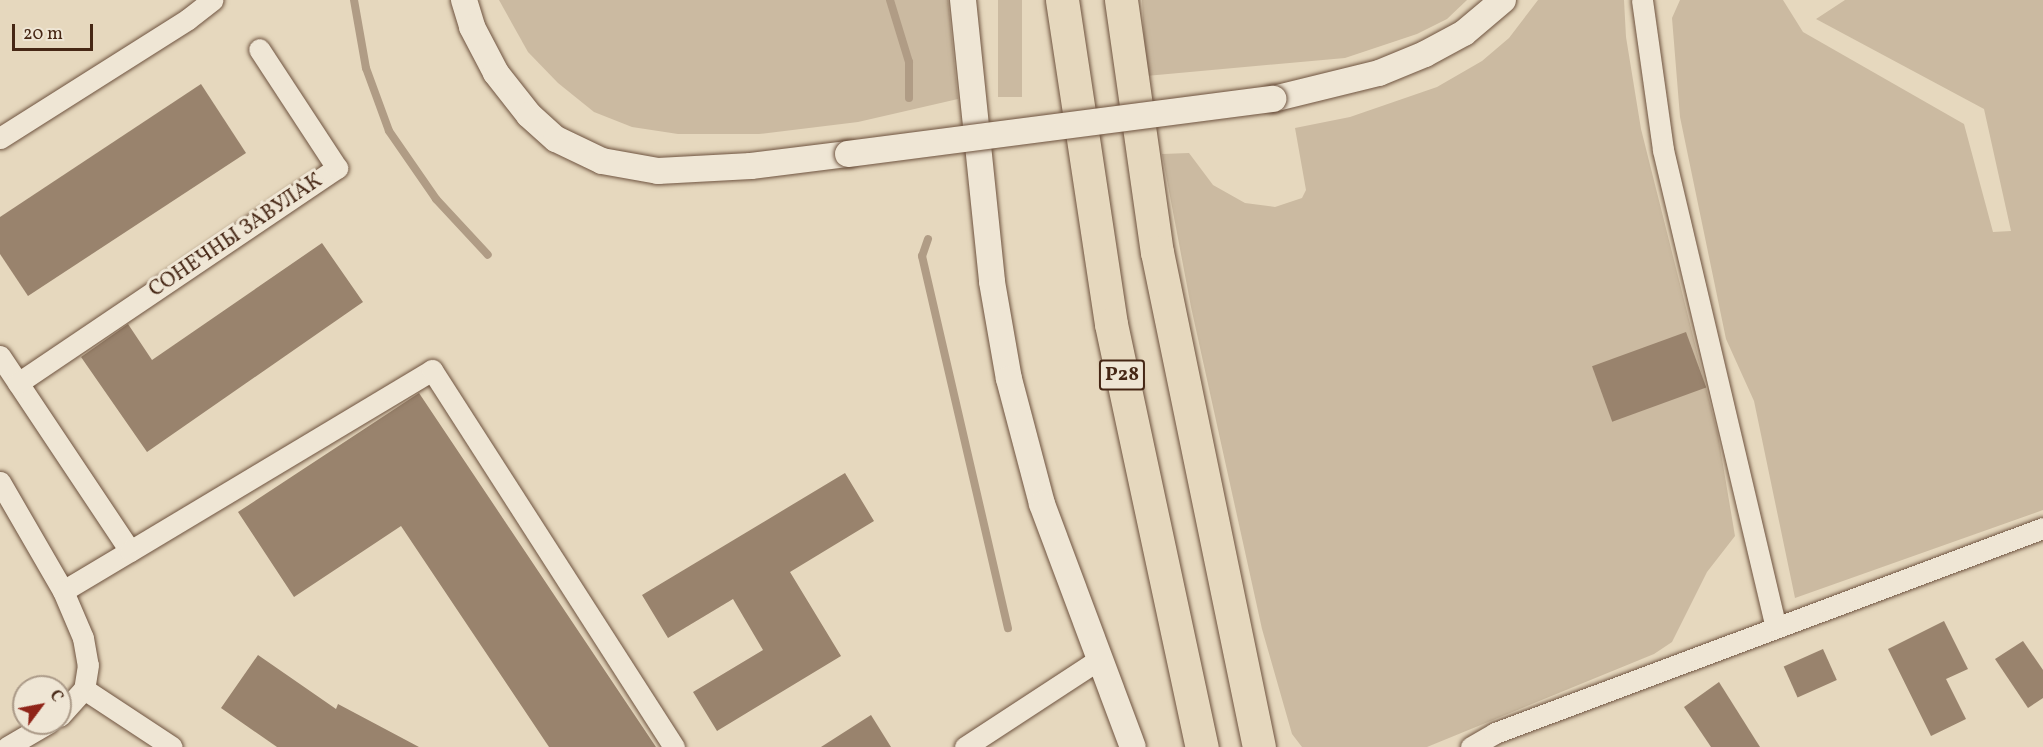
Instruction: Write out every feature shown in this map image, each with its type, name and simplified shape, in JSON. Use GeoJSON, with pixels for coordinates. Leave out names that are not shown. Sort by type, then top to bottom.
{"type":"FeatureCollection","features":[{"type":"Feature","properties":{"kind":"highway","name":"Р28"},"geometry":{"type":"LineString","coordinates":[[1062,0],[1111,324],[1202,747]]}},
{"type":"Feature","properties":{"kind":"highway"},"geometry":{"type":"LineString","coordinates":[[1121,0],[1157,252],[1259,747]]}},
{"type":"Feature","properties":{"kind":"street"},"geometry":{"type":"LineString","coordinates":[[0,138],[188,19],[212,0]]}},
{"type":"Feature","properties":{"kind":"street"},"geometry":{"type":"LineString","coordinates":[[464,0],[472,27],[496,72],[528,115],[556,139],[602,161],[658,171],[751,166],[1273,99],[1379,73],[1425,54],[1464,33],[1503,0]]}},
{"type":"Feature","properties":{"kind":"street"},"geometry":{"type":"LineString","coordinates":[[963,0],[992,282],[1009,379],[1042,504],[1098,660],[1133,747]]}},
{"type":"Feature","properties":{"kind":"street"},"geometry":{"type":"LineString","coordinates":[[1642,0],[1663,150],[1776,627]]}},
{"type":"Feature","properties":{"kind":"street","name":"СОНЕЧНЫ ЗАВУЛАК"},"geometry":{"type":"LineString","coordinates":[[18,383],[337,168],[259,49]]}},
{"type":"Feature","properties":{"kind":"street"},"geometry":{"type":"LineString","coordinates":[[0,356],[130,551]]}},
{"type":"Feature","properties":{"kind":"street"},"geometry":{"type":"LineString","coordinates":[[63,591],[432,370],[674,747]]}},
{"type":"Feature","properties":{"kind":"street"},"geometry":{"type":"LineString","coordinates":[[0,482],[63,591],[83,638],[88,665],[84,689],[72,702]]}},
{"type":"Feature","properties":{"kind":"street"},"geometry":{"type":"LineString","coordinates":[[1471,747],[1495,732],[2043,528]]}},
{"type":"Feature","properties":{"kind":"street"},"geometry":{"type":"LineString","coordinates":[[965,747],[1098,660]]}},
{"type":"Feature","properties":{"kind":"street"},"geometry":{"type":"LineString","coordinates":[[84,689],[172,747]]}},
{"type":"Feature","properties":{"kind":"street"},"geometry":{"type":"LineString","coordinates":[[7,747],[28,735]]}},
{"type":"Feature","properties":{"kind":"shaded area"},"geometry":{"type":"Polygon","coordinates":[[[499,0],[948,0],[958,99],[858,122],[759,134],[678,134],[632,127],[594,112],[558,83],[528,52],[499,0]]]}},
{"type":"Feature","properties":{"kind":"shaded area"},"geometry":{"type":"Polygon","coordinates":[[[998,0],[1022,0],[1022,97],[998,97],[998,0]]]}},
{"type":"Feature","properties":{"kind":"shaded area"},"geometry":{"type":"Polygon","coordinates":[[[1142,0],[1467,0],[1447,19],[1417,34],[1345,58],[1146,76],[1142,0]]]}},
{"type":"Feature","properties":{"kind":"shaded area"},"geometry":{"type":"Polygon","coordinates":[[[1538,0],[1624,0],[1626,37],[1641,129],[1718,435],[1735,536],[1707,572],[1672,642],[1654,654],[1427,747],[1302,747],[1292,734],[1262,629],[1191,307],[1162,154],[1189,153],[1213,185],[1245,203],[1275,207],[1302,198],[1306,190],[1295,128],[1350,117],[1437,87],[1482,61],[1509,38],[1538,0]]]}},
{"type":"Feature","properties":{"kind":"shaded area"},"geometry":{"type":"Polygon","coordinates":[[[1680,0],[1783,0],[1803,32],[1964,124],[1993,232],[2011,231],[1984,109],[1816,19],[1845,0],[2043,0],[2043,510],[1795,598],[1754,401],[1726,339],[1680,117],[1672,18],[1680,0]]]}},
{"type":"Feature","properties":{"kind":"building"},"geometry":{"type":"Polygon","coordinates":[[[201,84],[246,153],[28,296],[0,254],[0,217],[201,84]]]}},
{"type":"Feature","properties":{"kind":"building"},"geometry":{"type":"Polygon","coordinates":[[[322,243],[363,302],[147,452],[81,357],[128,324],[152,360],[322,243]]]}},
{"type":"Feature","properties":{"kind":"building"},"geometry":{"type":"Polygon","coordinates":[[[1686,332],[1706,387],[1612,422],[1592,366],[1686,332]]]}},
{"type":"Feature","properties":{"kind":"building"},"geometry":{"type":"Polygon","coordinates":[[[419,393],[656,747],[549,747],[401,526],[294,597],[238,512],[419,393]]]}},
{"type":"Feature","properties":{"kind":"building"},"geometry":{"type":"Polygon","coordinates":[[[845,473],[874,521],[790,572],[841,656],[717,731],[693,692],[763,650],[733,599],[668,638],[642,595],[845,473]]]}},
{"type":"Feature","properties":{"kind":"building"},"geometry":{"type":"Polygon","coordinates":[[[1944,621],[1968,669],[1946,679],[1966,719],[1931,736],[1888,649],[1944,621]]]}},
{"type":"Feature","properties":{"kind":"building"},"geometry":{"type":"Polygon","coordinates":[[[2023,641],[2043,670],[2043,698],[2028,708],[1995,659],[2023,641]]]}},
{"type":"Feature","properties":{"kind":"building"},"geometry":{"type":"Polygon","coordinates":[[[1823,649],[1837,680],[1798,698],[1784,666],[1823,649]]]}},
{"type":"Feature","properties":{"kind":"building"},"geometry":{"type":"Polygon","coordinates":[[[258,655],[336,709],[338,704],[419,747],[277,747],[221,708],[258,655]]]}},
{"type":"Feature","properties":{"kind":"building"},"geometry":{"type":"Polygon","coordinates":[[[1719,682],[1760,747],[1711,747],[1684,707],[1719,682]]]}},
{"type":"Feature","properties":{"kind":"building"},"geometry":{"type":"Polygon","coordinates":[[[871,715],[891,747],[821,747],[871,715]]]}},
{"type":"Feature","properties":{"kind":"waterway"},"geometry":{"type":"LineString","coordinates":[[354,0],[366,68],[389,131],[436,199],[488,255]]}},
{"type":"Feature","properties":{"kind":"waterway"},"geometry":{"type":"LineString","coordinates":[[890,0],[909,62],[909,98]]}},
{"type":"Feature","properties":{"kind":"waterway"},"geometry":{"type":"LineString","coordinates":[[928,239],[922,256],[1008,628]]}}]}
